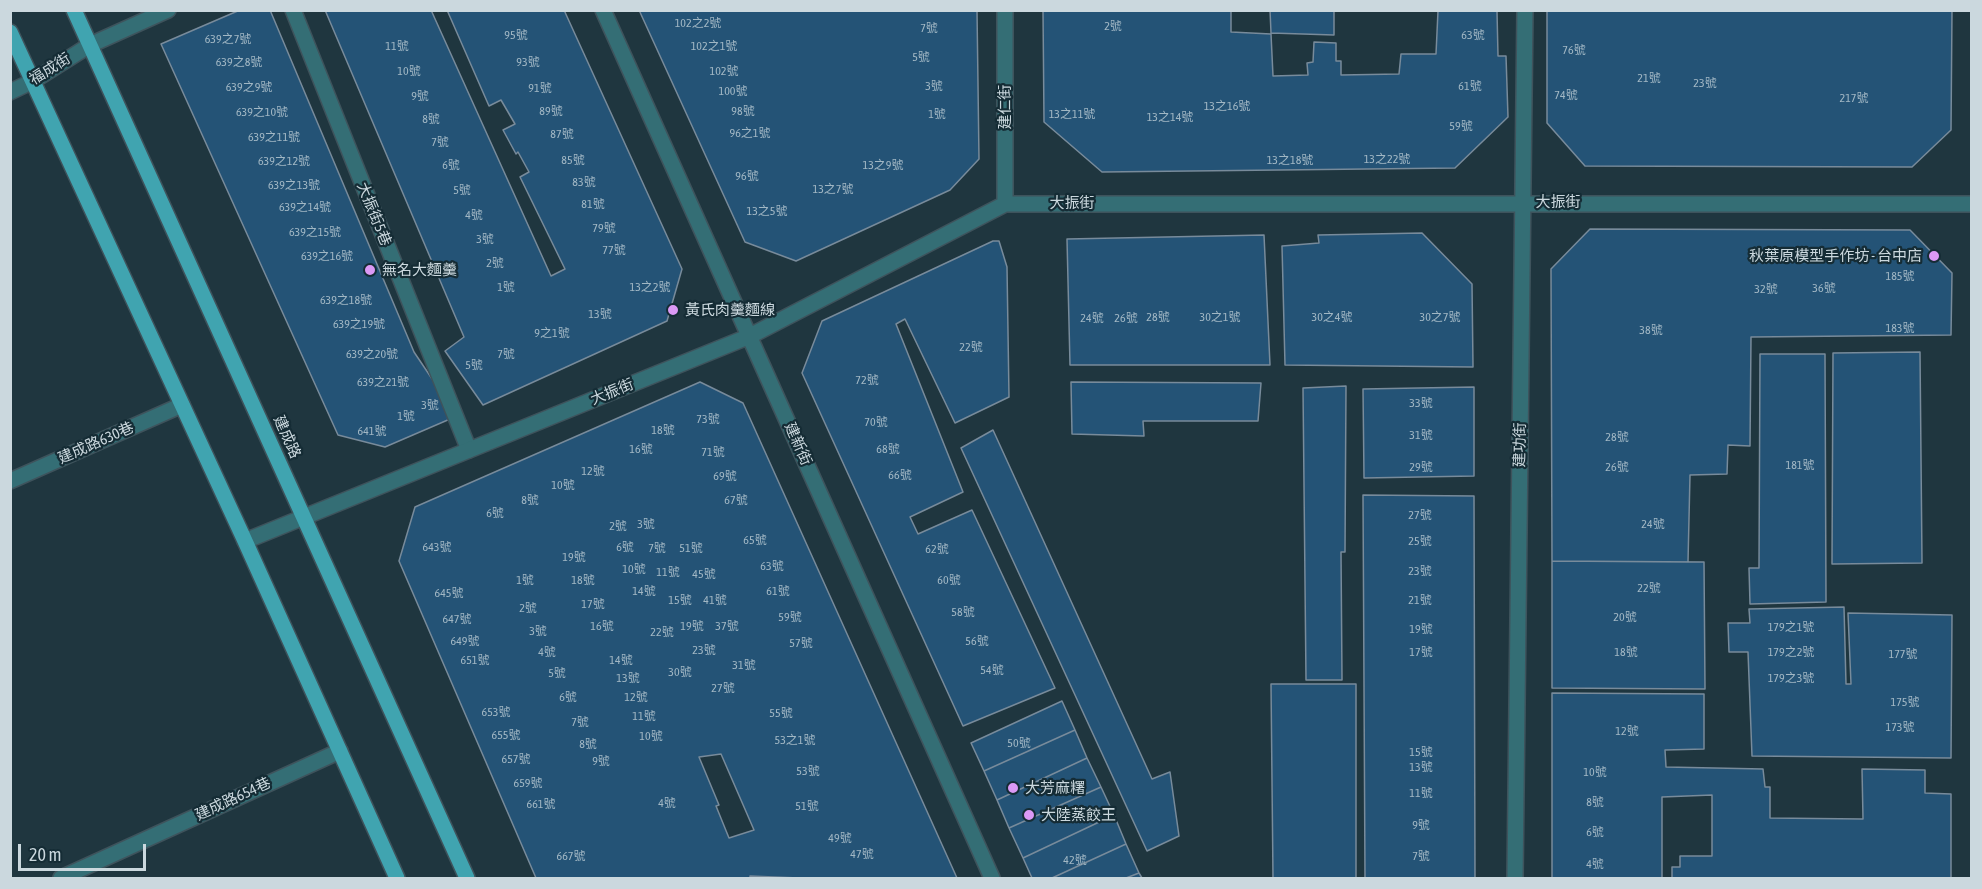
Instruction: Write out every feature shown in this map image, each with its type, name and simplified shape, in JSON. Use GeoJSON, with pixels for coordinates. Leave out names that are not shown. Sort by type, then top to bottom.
{"type":"FeatureCollection","features":[{"type":"Feature","properties":{"kind":"main road","name":"建成路"},"geometry":{"type":"LineString","coordinates":[[74,10],[467,879]]}},
{"type":"Feature","properties":{"kind":"main road"},"geometry":{"type":"LineString","coordinates":[[10,32],[245,541],[397,879]]}},
{"type":"Feature","properties":{"kind":"street"},"geometry":{"type":"LineString","coordinates":[[90,45],[168,10]]}},
{"type":"Feature","properties":{"kind":"street","name":"大振街5巷"},"geometry":{"type":"LineString","coordinates":[[293,10],[469,450]]}},
{"type":"Feature","properties":{"kind":"street","name":"建新街"},"geometry":{"type":"LineString","coordinates":[[603,10],[992,879]]}},
{"type":"Feature","properties":{"kind":"street","name":"建仁街"},"geometry":{"type":"LineString","coordinates":[[1005,10],[1005,204]]}},
{"type":"Feature","properties":{"kind":"street","name":"建功街"},"geometry":{"type":"LineString","coordinates":[[1515,879],[1525,10]]}},
{"type":"Feature","properties":{"kind":"street","name":"福成街"},"geometry":{"type":"LineString","coordinates":[[10,92],[33,81],[90,45]]}},
{"type":"Feature","properties":{"kind":"street","name":"大振街"},"geometry":{"type":"LineString","coordinates":[[245,541],[750,336],[1005,204],[1523,202],[1971,204]]}},
{"type":"Feature","properties":{"kind":"street","name":"建成路630巷"},"geometry":{"type":"LineString","coordinates":[[10,481],[182,405]]}},
{"type":"Feature","properties":{"kind":"street","name":"建成路654巷"},"geometry":{"type":"LineString","coordinates":[[61,879],[340,750]]}},
{"type":"Feature","properties":{"kind":"building"},"geometry":{"type":"Polygon","coordinates":[[[240,10],[270,10],[414,352],[457,416],[385,447],[338,435],[161,44],[240,10]]]}},
{"type":"Feature","properties":{"kind":"building"},"geometry":{"type":"Polygon","coordinates":[[[325,10],[431,10],[551,276],[565,269],[520,177],[529,172],[503,130],[515,124],[501,100],[489,106],[447,10],[564,10],[682,269],[667,321],[483,405],[445,351],[464,337],[325,10]]]}},
{"type":"Feature","properties":{"kind":"building"},"geometry":{"type":"Polygon","coordinates":[[[639,10],[977,10],[979,159],[950,190],[796,261],[745,242],[639,10]]]}},
{"type":"Feature","properties":{"kind":"building"},"geometry":{"type":"Polygon","coordinates":[[[1043,10],[1231,10],[1231,32],[1271,34],[1273,76],[1308,75],[1307,63],[1313,62],[1314,42],[1336,43],[1336,61],[1341,61],[1341,75],[1399,74],[1401,54],[1436,54],[1438,11],[1497,11],[1498,56],[1506,56],[1508,117],[1455,168],[1102,172],[1044,122],[1043,10]]]}},
{"type":"Feature","properties":{"kind":"building"},"geometry":{"type":"Polygon","coordinates":[[[1270,10],[1334,10],[1334,35],[1271,33],[1270,10]]]}},
{"type":"Feature","properties":{"kind":"building"},"geometry":{"type":"Polygon","coordinates":[[[1547,10],[1952,10],[1951,130],[1912,167],[1585,166],[1547,123],[1547,10]]]}},
{"type":"Feature","properties":{"kind":"building"},"geometry":{"type":"Polygon","coordinates":[[[1590,229],[1910,230],[1952,273],[1951,335],[1751,337],[1750,446],[1728,445],[1727,474],[1690,475],[1688,562],[1552,561],[1551,269],[1590,229]]]}},
{"type":"Feature","properties":{"kind":"building"},"geometry":{"type":"Polygon","coordinates":[[[1422,233],[1472,284],[1473,367],[1285,365],[1282,246],[1319,243],[1318,235],[1422,233]]]}},
{"type":"Feature","properties":{"kind":"building"},"geometry":{"type":"Polygon","coordinates":[[[1264,235],[1270,365],[1070,365],[1067,239],[1264,235]]]}},
{"type":"Feature","properties":{"kind":"building"},"geometry":{"type":"Polygon","coordinates":[[[993,241],[999,241],[1007,267],[1009,397],[955,423],[905,319],[896,324],[963,492],[910,517],[918,534],[972,510],[1055,688],[963,726],[802,373],[822,321],[993,241]]]}},
{"type":"Feature","properties":{"kind":"building"},"geometry":{"type":"Polygon","coordinates":[[[1920,352],[1922,563],[1832,564],[1833,353],[1920,352]]]}},
{"type":"Feature","properties":{"kind":"building"},"geometry":{"type":"Polygon","coordinates":[[[1760,354],[1825,354],[1826,602],[1750,604],[1749,568],[1759,568],[1760,354]]]}},
{"type":"Feature","properties":{"kind":"building"},"geometry":{"type":"Polygon","coordinates":[[[700,382],[743,403],[957,878],[750,876],[750,878],[536,878],[399,561],[415,507],[700,382]],[[721,754],[699,757],[719,805],[716,806],[729,838],[754,830],[721,754]]]}},
{"type":"Feature","properties":{"kind":"building"},"geometry":{"type":"Polygon","coordinates":[[[1071,382],[1261,383],[1258,421],[1143,421],[1144,436],[1072,434],[1071,382]]]}},
{"type":"Feature","properties":{"kind":"building"},"geometry":{"type":"Polygon","coordinates":[[[1346,386],[1345,552],[1341,552],[1342,680],[1306,680],[1303,388],[1346,386]]]}},
{"type":"Feature","properties":{"kind":"building"},"geometry":{"type":"Polygon","coordinates":[[[1474,387],[1474,476],[1364,478],[1363,389],[1474,387]]]}},
{"type":"Feature","properties":{"kind":"building"},"geometry":{"type":"Polygon","coordinates":[[[993,430],[1152,779],[1170,772],[1179,836],[1147,851],[961,448],[993,430]]]}},
{"type":"Feature","properties":{"kind":"building"},"geometry":{"type":"Polygon","coordinates":[[[1363,495],[1474,496],[1475,878],[1365,878],[1363,495]]]}},
{"type":"Feature","properties":{"kind":"building"},"geometry":{"type":"Polygon","coordinates":[[[1552,561],[1704,562],[1705,689],[1552,688],[1552,561]]]}},
{"type":"Feature","properties":{"kind":"building"},"geometry":{"type":"Polygon","coordinates":[[[1844,607],[1846,684],[1851,684],[1848,613],[1952,615],[1951,758],[1752,756],[1748,652],[1729,652],[1728,623],[1750,623],[1749,609],[1844,607]]]}},
{"type":"Feature","properties":{"kind":"building"},"geometry":{"type":"Polygon","coordinates":[[[1271,684],[1356,684],[1356,878],[1273,878],[1271,684]]]}},
{"type":"Feature","properties":{"kind":"building"},"geometry":{"type":"Polygon","coordinates":[[[1552,693],[1704,694],[1704,749],[1665,750],[1666,767],[1763,769],[1765,787],[1770,787],[1770,818],[1863,819],[1862,769],[1925,770],[1925,793],[1951,794],[1951,878],[1672,878],[1672,867],[1680,867],[1680,856],[1712,856],[1712,795],[1662,797],[1662,878],[1552,878],[1552,693]]]}},
{"type":"Feature","properties":{"kind":"building"},"geometry":{"type":"Polygon","coordinates":[[[1062,701],[1075,730],[984,771],[971,743],[1062,701]]]}},
{"type":"Feature","properties":{"kind":"building"},"geometry":{"type":"Polygon","coordinates":[[[1075,730],[1087,758],[997,800],[984,771],[1075,730]]]}},
{"type":"Feature","properties":{"kind":"building"},"geometry":{"type":"Polygon","coordinates":[[[1087,758],[1101,787],[1009,828],[997,800],[1087,758]]]}},
{"type":"Feature","properties":{"kind":"building"},"geometry":{"type":"Polygon","coordinates":[[[1101,787],[1114,815],[1023,858],[1009,828],[1101,787]]]}},
{"type":"Feature","properties":{"kind":"building"},"geometry":{"type":"Polygon","coordinates":[[[1114,815],[1126,844],[1052,878],[1032,878],[1023,858],[1114,815]]]}},
{"type":"Feature","properties":{"kind":"building"},"geometry":{"type":"Polygon","coordinates":[[[1126,844],[1139,873],[1126,878],[1052,878],[1126,844]]]}},
{"type":"Feature","properties":{"kind":"building"},"geometry":{"type":"Polygon","coordinates":[[[1139,873],[1142,878],[1126,878],[1139,873]]]}},
{"type":"Feature","properties":{"kind":"place","name":"秋葉原模型手作坊 - 台中店"},"geometry":{"type":"Point","coordinates":[1934,256]}},
{"type":"Feature","properties":{"kind":"place","name":"無名大麵羹"},"geometry":{"type":"Point","coordinates":[370,270]}},
{"type":"Feature","properties":{"kind":"place","name":"黃氏肉羹麵線"},"geometry":{"type":"Point","coordinates":[673,310]}},
{"type":"Feature","properties":{"kind":"place","name":"大芳麻糬"},"geometry":{"type":"Point","coordinates":[1013,788]}},
{"type":"Feature","properties":{"kind":"place","name":"大陸蒸餃王"},"geometry":{"type":"Point","coordinates":[1029,815]}}]}
